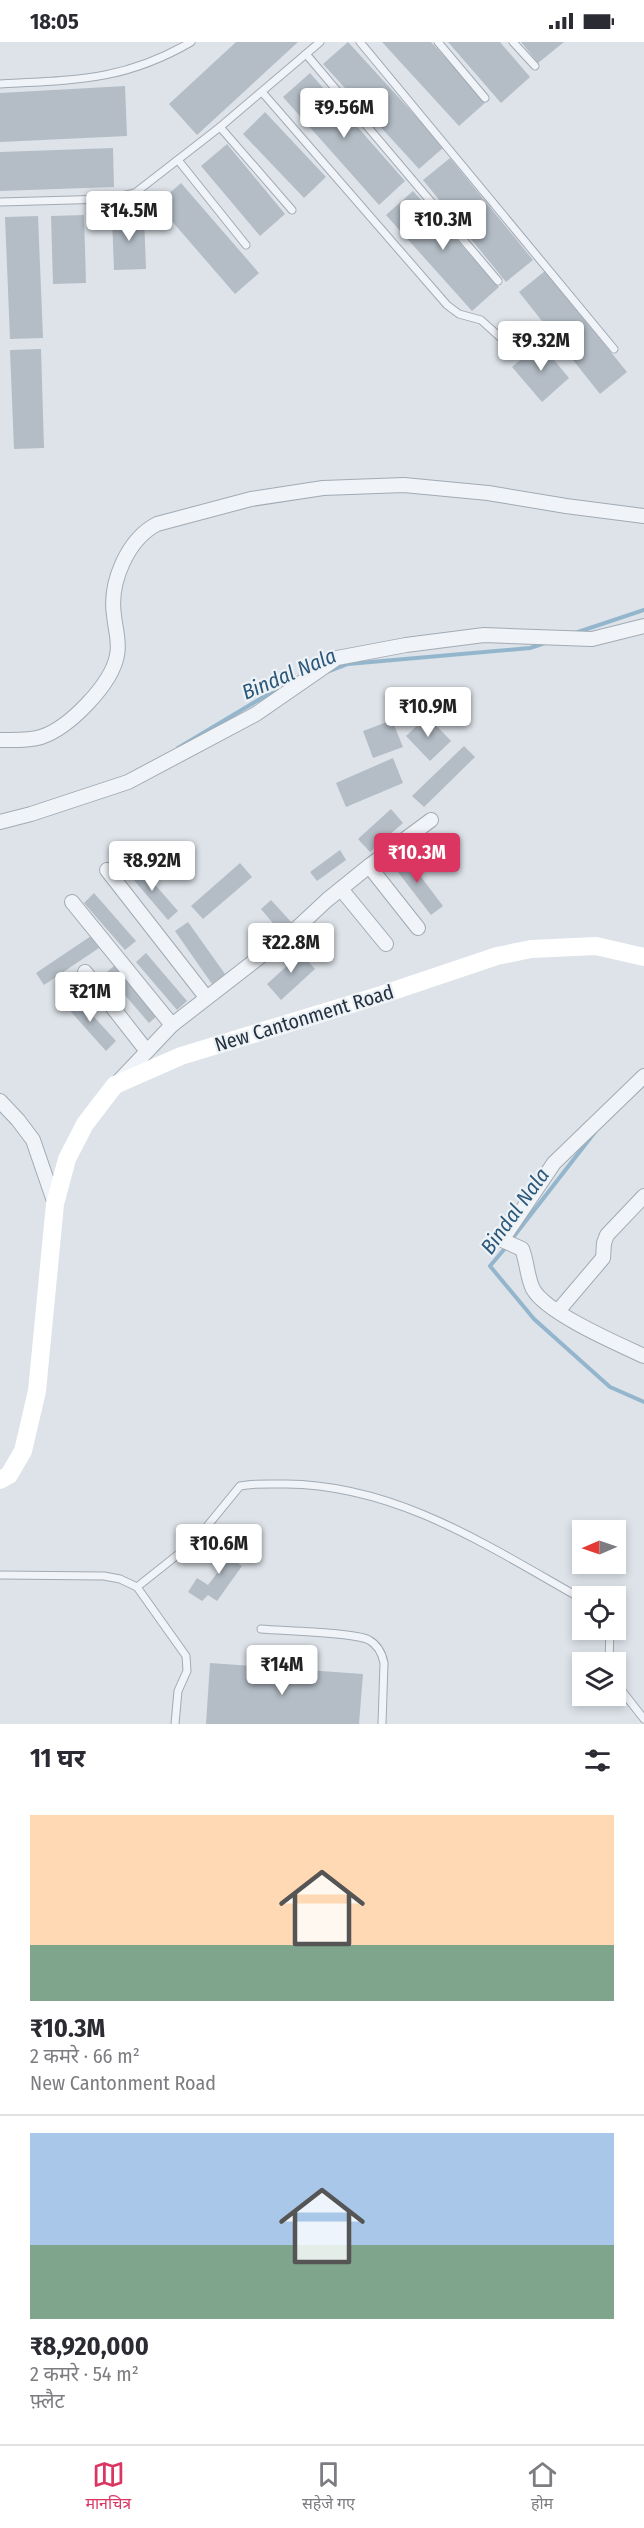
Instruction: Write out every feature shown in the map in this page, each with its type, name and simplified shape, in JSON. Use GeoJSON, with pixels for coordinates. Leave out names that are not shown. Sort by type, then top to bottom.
{"type":"FeatureCollection","features":[{"type":"Feature","properties":{"kind":"street"},"geometry":{"type":"LineString","coordinates":[[0,740],[20,740],[42,736],[66,723],[95,695],[113,670],[118,654],[113,613],[115,590],[134,542],[147,530],[157,525],[261,498],[323,489],[404,485],[488,493],[644,516]]}},
{"type":"Feature","properties":{"kind":"street"},"geometry":{"type":"LineString","coordinates":[[0,822],[128,782],[256,714],[337,658],[406,645],[484,635],[592,639],[644,626]]}},
{"type":"Feature","properties":{"kind":"street"},"geometry":{"type":"LineString","coordinates":[[115,1086],[146,1050],[172,1025],[297,928],[369,866],[431,820]]}},
{"type":"Feature","properties":{"kind":"street"},"geometry":{"type":"LineString","coordinates":[[369,866],[418,928]]}},
{"type":"Feature","properties":{"kind":"street"},"geometry":{"type":"LineString","coordinates":[[107,870],[206,997]]}},
{"type":"Feature","properties":{"kind":"street"},"geometry":{"type":"LineString","coordinates":[[341,889],[386,944]]}},
{"type":"Feature","properties":{"kind":"street"},"geometry":{"type":"LineString","coordinates":[[72,902],[172,1025]]}},
{"type":"Feature","properties":{"kind":"street","name":"New Cantonment Road"},"geometry":{"type":"LineString","coordinates":[[0,1480],[9,1475],[23,1451],[37,1391],[55,1204],[71,1150],[85,1124],[115,1086],[181,1056],[496,957],[531,949],[564,946],[596,946],[636,954]]}},
{"type":"Feature","properties":{"kind":"street"},"geometry":{"type":"LineString","coordinates":[[85,972],[146,1050]]}},
{"type":"Feature","properties":{"kind":"street"},"geometry":{"type":"LineString","coordinates":[[644,1076],[554,1163],[502,1240],[522,1248],[533,1289],[558,1311],[644,1356]]}},
{"type":"Feature","properties":{"kind":"street","name":"New Cantonment Road"},"geometry":{"type":"LineString","coordinates":[[0,1101],[33,1140],[55,1204]]}},
{"type":"Feature","properties":{"kind":"street"},"geometry":{"type":"LineString","coordinates":[[558,1311],[603,1258],[603,1243],[607,1235],[644,1196]]}},
{"type":"Feature","properties":{"kind":"lane"},"geometry":{"type":"LineString","coordinates":[[0,84],[84,79],[130,71],[191,42]]}},
{"type":"Feature","properties":{"kind":"lane"},"geometry":{"type":"LineString","coordinates":[[0,202],[125,196],[148,184],[220,127],[320,42]]}},
{"type":"Feature","properties":{"kind":"lane"},"geometry":{"type":"LineString","coordinates":[[360,42],[614,349]]}},
{"type":"Feature","properties":{"kind":"lane"},"geometry":{"type":"LineString","coordinates":[[438,42],[485,98]]}},
{"type":"Feature","properties":{"kind":"lane"},"geometry":{"type":"LineString","coordinates":[[513,42],[535,66]]}},
{"type":"Feature","properties":{"kind":"lane"},"geometry":{"type":"LineString","coordinates":[[306,54],[498,281]]}},
{"type":"Feature","properties":{"kind":"lane"},"geometry":{"type":"LineString","coordinates":[[262,92],[447,305],[459,314],[481,320],[512,348]]}},
{"type":"Feature","properties":{"kind":"lane"},"geometry":{"type":"LineString","coordinates":[[220,127],[292,210]]}},
{"type":"Feature","properties":{"kind":"lane"},"geometry":{"type":"LineString","coordinates":[[178,160],[246,245]]}},
{"type":"Feature","properties":{"kind":"lane"},"geometry":{"type":"LineString","coordinates":[[137,1587],[195,1541],[240,1486],[251,1483],[302,1484],[353,1490],[444,1521],[572,1593]]}},
{"type":"Feature","properties":{"kind":"lane"},"geometry":{"type":"LineString","coordinates":[[0,1575],[104,1576],[120,1579],[137,1587],[186,1656],[187,1671],[178,1691],[175,1724]]}},
{"type":"Feature","properties":{"kind":"lane"},"geometry":{"type":"LineString","coordinates":[[261,1629],[360,1637],[375,1644],[382,1653],[384,1663],[382,1724]]}},
{"type":"Feature","properties":{"kind":"lane"},"geometry":{"type":"LineString","coordinates":[[626,1696],[644,1719]]}},
{"type":"Feature","properties":{"kind":"building"},"geometry":{"type":"Polygon","coordinates":[[[236,42],[298,42],[197,135],[169,104],[236,42]]]}},
{"type":"Feature","properties":{"kind":"building"},"geometry":{"type":"Polygon","coordinates":[[[348,42],[444,147],[419,169],[323,64],[348,42]]]}},
{"type":"Feature","properties":{"kind":"building"},"geometry":{"type":"Polygon","coordinates":[[[382,42],[431,42],[486,102],[459,126],[382,42]]]}},
{"type":"Feature","properties":{"kind":"building"},"geometry":{"type":"Polygon","coordinates":[[[448,42],[500,42],[530,77],[501,103],[448,42]]]}},
{"type":"Feature","properties":{"kind":"building"},"geometry":{"type":"Polygon","coordinates":[[[521,42],[564,42],[538,63],[521,42]]]}},
{"type":"Feature","properties":{"kind":"building"},"geometry":{"type":"Polygon","coordinates":[[[310,73],[405,181],[379,205],[283,97],[310,73]]]}},
{"type":"Feature","properties":{"kind":"building"},"geometry":{"type":"Polygon","coordinates":[[[125,86],[127,136],[0,142],[0,93],[125,86]]]}},
{"type":"Feature","properties":{"kind":"building"},"geometry":{"type":"Polygon","coordinates":[[[265,112],[326,177],[304,198],[243,134],[265,112]]]}},
{"type":"Feature","properties":{"kind":"building"},"geometry":{"type":"Polygon","coordinates":[[[227,144],[285,214],[260,236],[201,166],[227,144]]]}},
{"type":"Feature","properties":{"kind":"building"},"geometry":{"type":"Polygon","coordinates":[[[113,148],[114,187],[0,191],[0,152],[113,148]]]}},
{"type":"Feature","properties":{"kind":"building"},"geometry":{"type":"Polygon","coordinates":[[[450,158],[533,260],[506,282],[423,180],[450,158]]]}},
{"type":"Feature","properties":{"kind":"building"},"geometry":{"type":"Polygon","coordinates":[[[181,183],[259,273],[235,294],[157,204],[181,183]]]}},
{"type":"Feature","properties":{"kind":"building"},"geometry":{"type":"Polygon","coordinates":[[[413,191],[499,287],[472,311],[386,215],[413,191]]]}},
{"type":"Feature","properties":{"kind":"building"},"geometry":{"type":"Polygon","coordinates":[[[84,215],[86,283],[53,284],[51,216],[84,215]]]}},
{"type":"Feature","properties":{"kind":"building"},"geometry":{"type":"Polygon","coordinates":[[[144,215],[146,269],[114,270],[112,216],[144,215]]]}},
{"type":"Feature","properties":{"kind":"building"},"geometry":{"type":"Polygon","coordinates":[[[38,216],[43,338],[10,339],[5,217],[38,216]]]}},
{"type":"Feature","properties":{"kind":"building"},"geometry":{"type":"Polygon","coordinates":[[[545,271],[627,372],[600,394],[519,292],[545,271]]]}},
{"type":"Feature","properties":{"kind":"building"},"geometry":{"type":"Polygon","coordinates":[[[540,343],[569,378],[542,402],[512,367],[540,343]]]}},
{"type":"Feature","properties":{"kind":"building"},"geometry":{"type":"Polygon","coordinates":[[[41,349],[44,448],[14,449],[10,350],[41,349]]]}},
{"type":"Feature","properties":{"kind":"building"},"geometry":{"type":"Polygon","coordinates":[[[427,716],[451,741],[430,761],[406,736],[427,716]]]}},
{"type":"Feature","properties":{"kind":"building"},"geometry":{"type":"Polygon","coordinates":[[[392,720],[403,747],[373,758],[363,731],[392,720]]]}},
{"type":"Feature","properties":{"kind":"building"},"geometry":{"type":"Polygon","coordinates":[[[464,746],[475,757],[424,807],[412,796],[464,746]]]}},
{"type":"Feature","properties":{"kind":"building"},"geometry":{"type":"Polygon","coordinates":[[[393,758],[403,783],[346,807],[336,783],[393,758]]]}},
{"type":"Feature","properties":{"kind":"building"},"geometry":{"type":"Polygon","coordinates":[[[391,809],[403,823],[370,852],[358,839],[391,809]]]}},
{"type":"Feature","properties":{"kind":"building"},"geometry":{"type":"Polygon","coordinates":[[[340,850],[346,860],[317,881],[310,872],[340,850]]]}},
{"type":"Feature","properties":{"kind":"building"},"geometry":{"type":"Polygon","coordinates":[[[403,853],[443,906],[431,915],[391,863],[403,853]]]}},
{"type":"Feature","properties":{"kind":"building"},"geometry":{"type":"Polygon","coordinates":[[[136,863],[178,911],[168,920],[127,872],[136,863]]]}},
{"type":"Feature","properties":{"kind":"building"},"geometry":{"type":"Polygon","coordinates":[[[240,863],[252,877],[203,919],[191,906],[240,863]]]}},
{"type":"Feature","properties":{"kind":"building"},"geometry":{"type":"Polygon","coordinates":[[[94,893],[136,941],[125,950],[84,903],[94,893]]]}},
{"type":"Feature","properties":{"kind":"building"},"geometry":{"type":"Polygon","coordinates":[[[271,900],[293,924],[282,934],[261,909],[271,900]]]}},
{"type":"Feature","properties":{"kind":"building"},"geometry":{"type":"Polygon","coordinates":[[[188,922],[225,974],[212,984],[175,931],[188,922]]]}},
{"type":"Feature","properties":{"kind":"building"},"geometry":{"type":"Polygon","coordinates":[[[91,936],[99,948],[44,985],[36,973],[91,936]]]}},
{"type":"Feature","properties":{"kind":"building"},"geometry":{"type":"Polygon","coordinates":[[[294,946],[315,969],[281,1000],[267,984],[290,963],[284,956],[294,946]]]}},
{"type":"Feature","properties":{"kind":"building"},"geometry":{"type":"Polygon","coordinates":[[[146,953],[187,1001],[177,1010],[136,962],[146,953]]]}},
{"type":"Feature","properties":{"kind":"building"},"geometry":{"type":"Polygon","coordinates":[[[115,965],[158,1015],[149,1023],[106,973],[115,965]]]}},
{"type":"Feature","properties":{"kind":"building"},"geometry":{"type":"Polygon","coordinates":[[[74,995],[116,1041],[106,1051],[64,1004],[74,995]]]}},
{"type":"Feature","properties":{"kind":"building"},"geometry":{"type":"Polygon","coordinates":[[[225,1541],[239,1550],[233,1560],[242,1566],[217,1601],[208,1595],[202,1601],[188,1592],[197,1578],[208,1585],[225,1563],[215,1555],[225,1541]]]}},
{"type":"Feature","properties":{"kind":"building"},"geometry":{"type":"Polygon","coordinates":[[[210,1663],[363,1674],[359,1724],[206,1724],[210,1663]]]}},
{"type":"Feature","properties":{"kind":"waterway","name":"Bindal Nala"},"geometry":{"type":"LineString","coordinates":[[575,633],[644,610]]}},
{"type":"Feature","properties":{"kind":"waterway","name":"Bindal Nala"},"geometry":{"type":"LineString","coordinates":[[327,672],[348,664],[530,648],[545,643]]}},
{"type":"Feature","properties":{"kind":"waterway","name":"Bindal Nala"},"geometry":{"type":"LineString","coordinates":[[178,748],[265,696],[281,690]]}},
{"type":"Feature","properties":{"kind":"waterway","name":"Bindal Nala"},"geometry":{"type":"LineString","coordinates":[[511,1240],[595,1132]]}},
{"type":"Feature","properties":{"kind":"waterway","name":"Bindal Nala"},"geometry":{"type":"LineString","coordinates":[[507,1246],[490,1266],[534,1319],[610,1387],[644,1402]]}}]}
